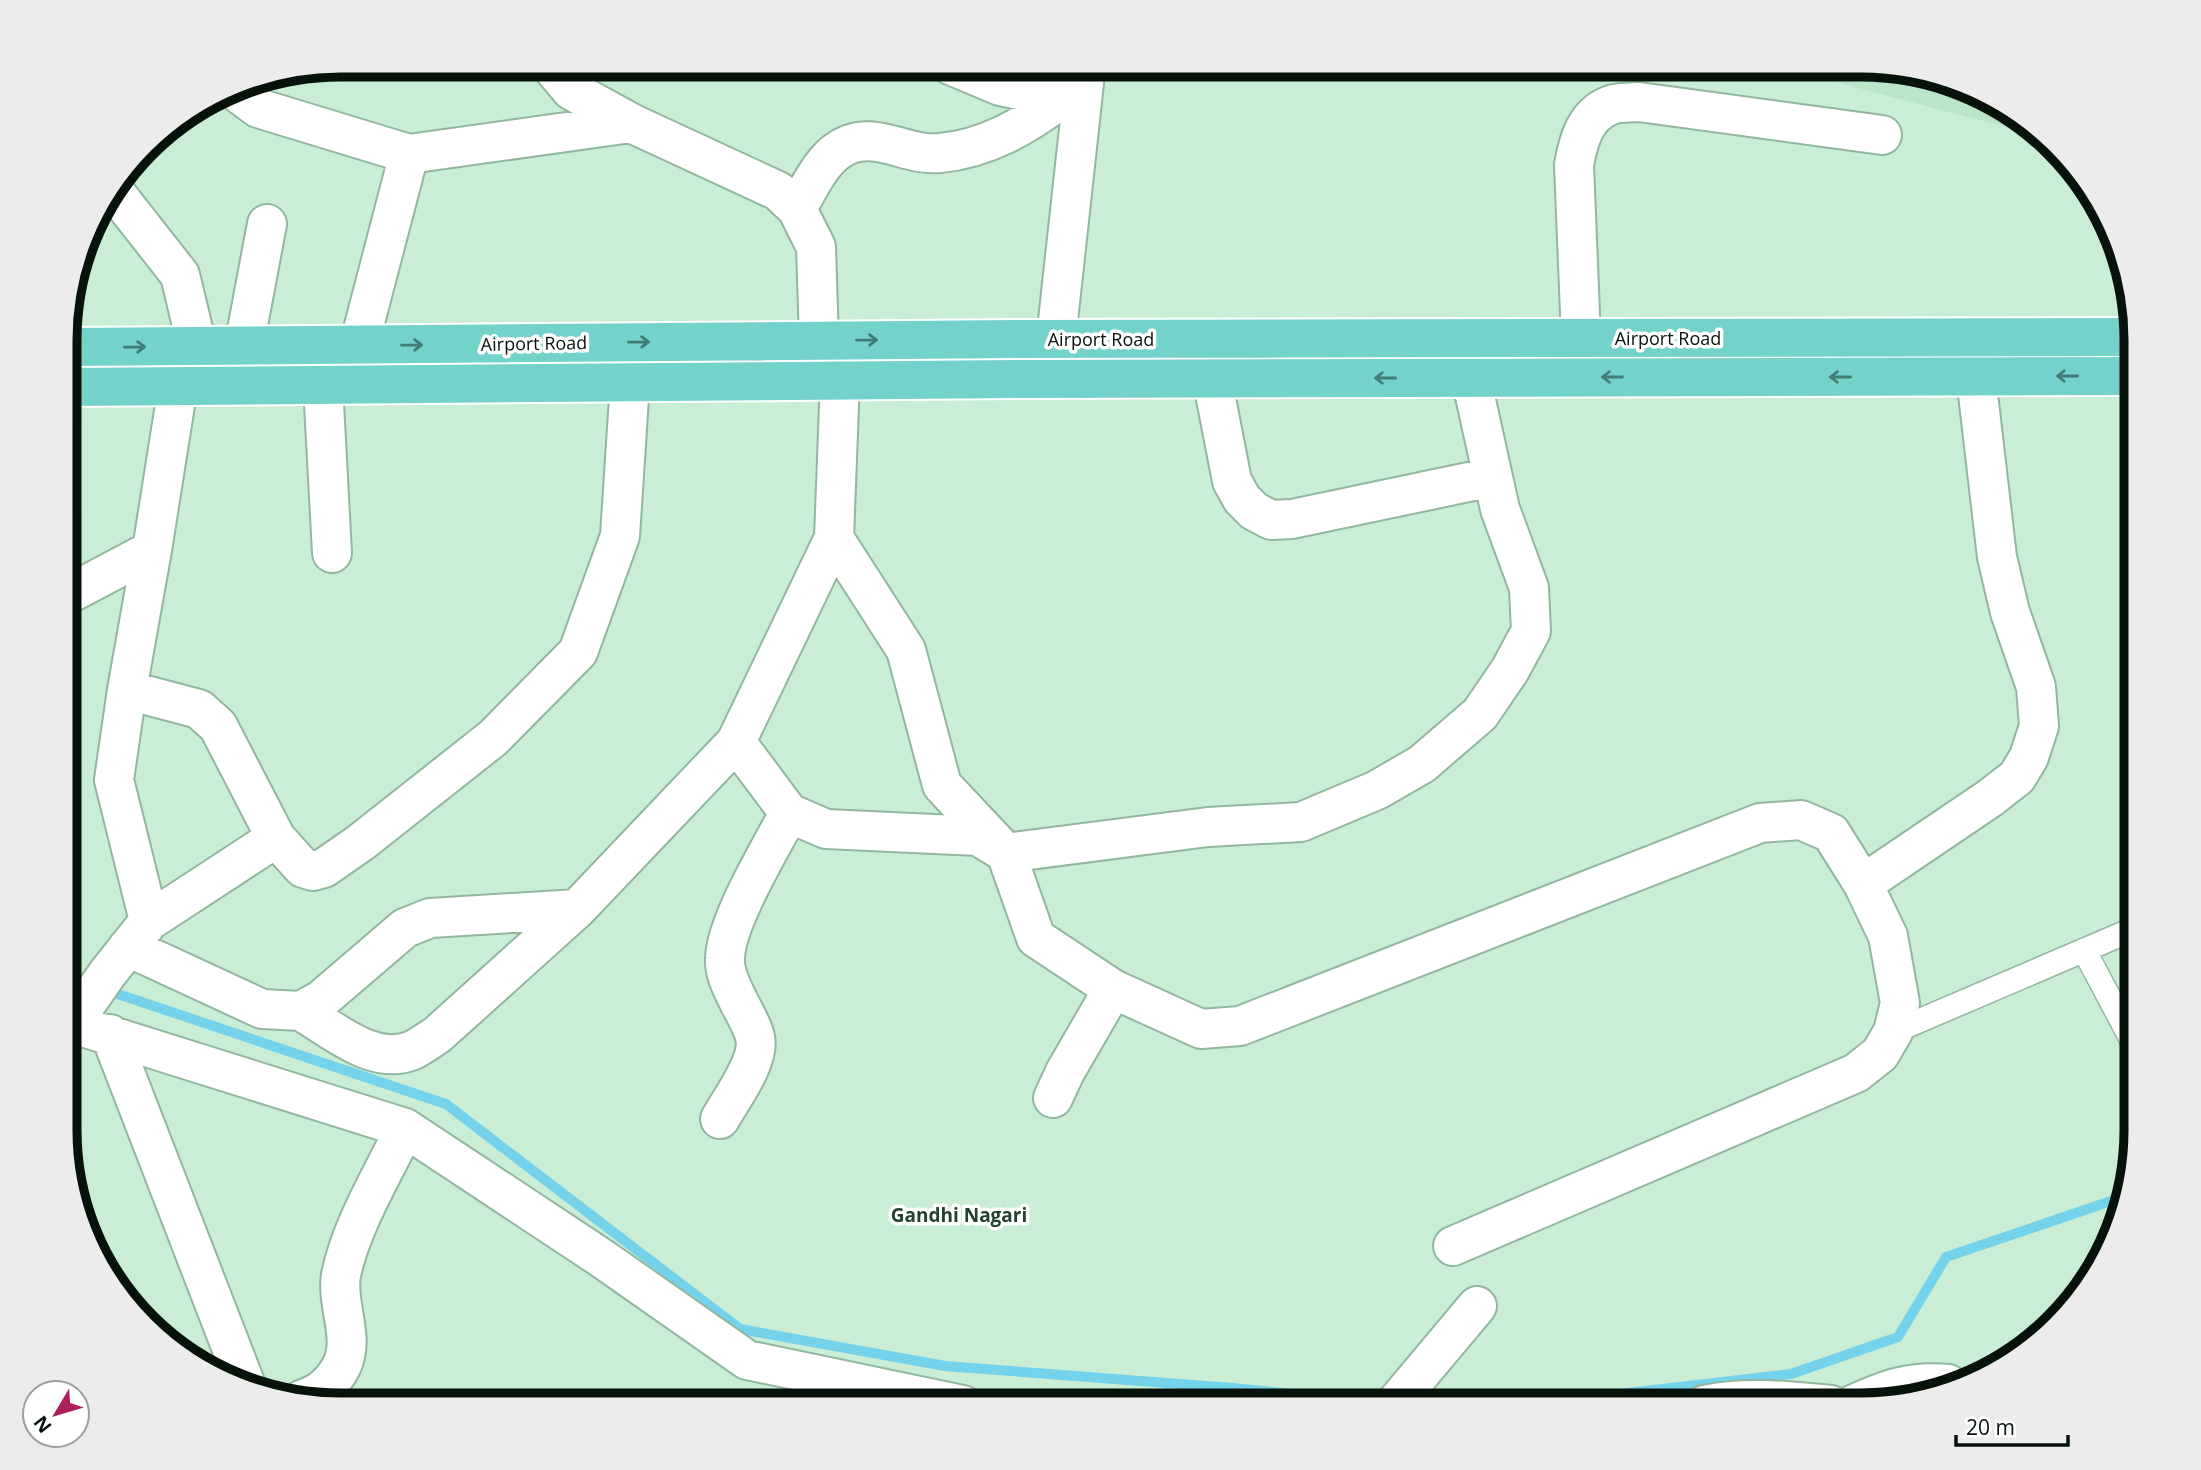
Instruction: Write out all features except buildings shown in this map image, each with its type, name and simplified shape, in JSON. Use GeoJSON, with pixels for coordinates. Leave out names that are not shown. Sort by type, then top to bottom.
{"type":"FeatureCollection","features":[{"type":"Feature","properties":{"kind":"highway","name":"Airport Road"},"geometry":{"type":"LineString","coordinates":[[77,347],[1056,339],[2124,337]]}},
{"type":"Feature","properties":{"kind":"highway"},"geometry":{"type":"LineString","coordinates":[[77,387],[1212,378],[2124,376]]}},
{"type":"Feature","properties":{"kind":"street"},"geometry":{"type":"LineString","coordinates":[[560,77],[571,90],[631,123],[778,191],[797,209],[816,247],[819,341]]}},
{"type":"Feature","properties":{"kind":"street"},"geometry":{"type":"LineString","coordinates":[[979,77],[1000,86],[1072,102]]}},
{"type":"Feature","properties":{"kind":"street"},"geometry":{"type":"LineString","coordinates":[[1056,339],[1072,102],[1081,77]]}},
{"type":"Feature","properties":{"kind":"street"},"geometry":{"type":"LineString","coordinates":[[242,96],[258,107],[409,154],[631,123]]}},
{"type":"Feature","properties":{"kind":"street"},"geometry":{"type":"LineString","coordinates":[[797,209],[822,165],[850,143],[858,140],[885,143],[912,152],[939,154],[987,143],[1072,102]]}},
{"type":"Feature","properties":{"kind":"street"},"geometry":{"type":"LineString","coordinates":[[1581,338],[1574,165],[1578,142],[1590,119],[1610,105],[1639,102],[1882,135]]}},
{"type":"Feature","properties":{"kind":"street"},"geometry":{"type":"LineString","coordinates":[[359,345],[409,154]]}},
{"type":"Feature","properties":{"kind":"street"},"geometry":{"type":"LineString","coordinates":[[119,197],[180,275],[197,346]]}},
{"type":"Feature","properties":{"kind":"street"},"geometry":{"type":"LineString","coordinates":[[244,346],[267,224]]}},
{"type":"Feature","properties":{"kind":"street"},"geometry":{"type":"LineString","coordinates":[[1863,884],[2017,777],[2029,757],[2039,726],[2036,687],[2010,612],[1997,557],[1976,377]]}},
{"type":"Feature","properties":{"kind":"street"},"geometry":{"type":"LineString","coordinates":[[1212,378],[1232,481],[1242,499],[1254,511],[1271,520],[1292,519],[1492,477]]}},
{"type":"Feature","properties":{"kind":"street"},"geometry":{"type":"LineString","coordinates":[[736,742],[789,813],[826,829],[978,836],[1006,853],[1208,827],[1301,822],[1377,790],[1422,764],[1480,713],[1510,670],[1531,631],[1529,588],[1500,509],[1471,378]]}},
{"type":"Feature","properties":{"kind":"street"},"geometry":{"type":"LineString","coordinates":[[103,980],[262,1009],[301,1011],[363,1049],[386,1053],[410,1051],[437,1035],[577,909],[736,742],[834,538],[840,380]]}},
{"type":"Feature","properties":{"kind":"street"},"geometry":{"type":"LineString","coordinates":[[127,690],[199,709],[218,726],[276,838],[303,868],[313,871],[324,868],[360,843],[493,738],[578,653],[620,536],[630,382]]}},
{"type":"Feature","properties":{"kind":"street"},"geometry":{"type":"LineString","coordinates":[[323,385],[332,553]]}},
{"type":"Feature","properties":{"kind":"street"},"geometry":{"type":"LineString","coordinates":[[178,386],[114,780],[103,980],[110,1034],[242,1374]]}},
{"type":"Feature","properties":{"kind":"street"},"geometry":{"type":"LineString","coordinates":[[834,538],[906,650],[942,785],[1006,853],[1036,938],[1113,989],[1201,1029],[1240,1026],[1760,823],[1801,820],[1831,833],[1863,884],[1888,936],[1900,1003],[1893,1032],[1880,1054],[1856,1073],[1453,1246]]}},
{"type":"Feature","properties":{"kind":"street"},"geometry":{"type":"LineString","coordinates":[[77,591],[152,550]]}},
{"type":"Feature","properties":{"kind":"street"},"geometry":{"type":"LineString","coordinates":[[720,1119],[748,1069],[755,1053],[756,1039],[729,981],[724,962],[726,944],[732,925],[789,813]]}},
{"type":"Feature","properties":{"kind":"street"},"geometry":{"type":"LineString","coordinates":[[103,980],[276,838]]}},
{"type":"Feature","properties":{"kind":"street"},"geometry":{"type":"LineString","coordinates":[[301,1011],[321,1000],[405,928],[430,918],[577,909]]}},
{"type":"Feature","properties":{"kind":"street"},"geometry":{"type":"LineString","coordinates":[[1053,1098],[1113,989]]}},
{"type":"Feature","properties":{"kind":"street"},"geometry":{"type":"LineString","coordinates":[[110,1034],[405,1128],[600,1257],[747,1360],[905,1393]]}},
{"type":"Feature","properties":{"kind":"street"},"geometry":{"type":"LineString","coordinates":[[317,1392],[328,1386],[343,1363],[347,1342],[341,1307],[341,1277],[353,1237],[405,1128]]}},
{"type":"Feature","properties":{"kind":"street"},"geometry":{"type":"LineString","coordinates":[[1403,1393],[1477,1306]]}},
{"type":"Feature","properties":{"kind":"street"},"geometry":{"type":"LineString","coordinates":[[1881,1392],[1889,1388],[1934,1383]]}},
{"type":"Feature","properties":{"kind":"lane"},"geometry":{"type":"LineString","coordinates":[[1893,1032],[2124,933]]}},
{"type":"Feature","properties":{"kind":"lane"},"geometry":{"type":"LineString","coordinates":[[2084,950],[2124,1025]]}},
{"type":"Feature","properties":{"kind":"shaded area"},"geometry":{"type":"Polygon","coordinates":[[[1817,77],[1895,79],[1929,86],[1977,104],[2021,131],[1817,77]]]}},
{"type":"Feature","properties":{"kind":"waterway"},"geometry":{"type":"LineString","coordinates":[[77,980],[446,1104],[740,1329],[945,1366],[1284,1393]]}},
{"type":"Feature","properties":{"kind":"waterway"},"geometry":{"type":"LineString","coordinates":[[1627,1393],[1791,1374],[1898,1337],[1946,1257],[2114,1200]]}},
{"type":"Feature","properties":{"kind":"district","name":"Gandhi Nagari"},"geometry":{"type":"Point","coordinates":[959,1215]}}]}
